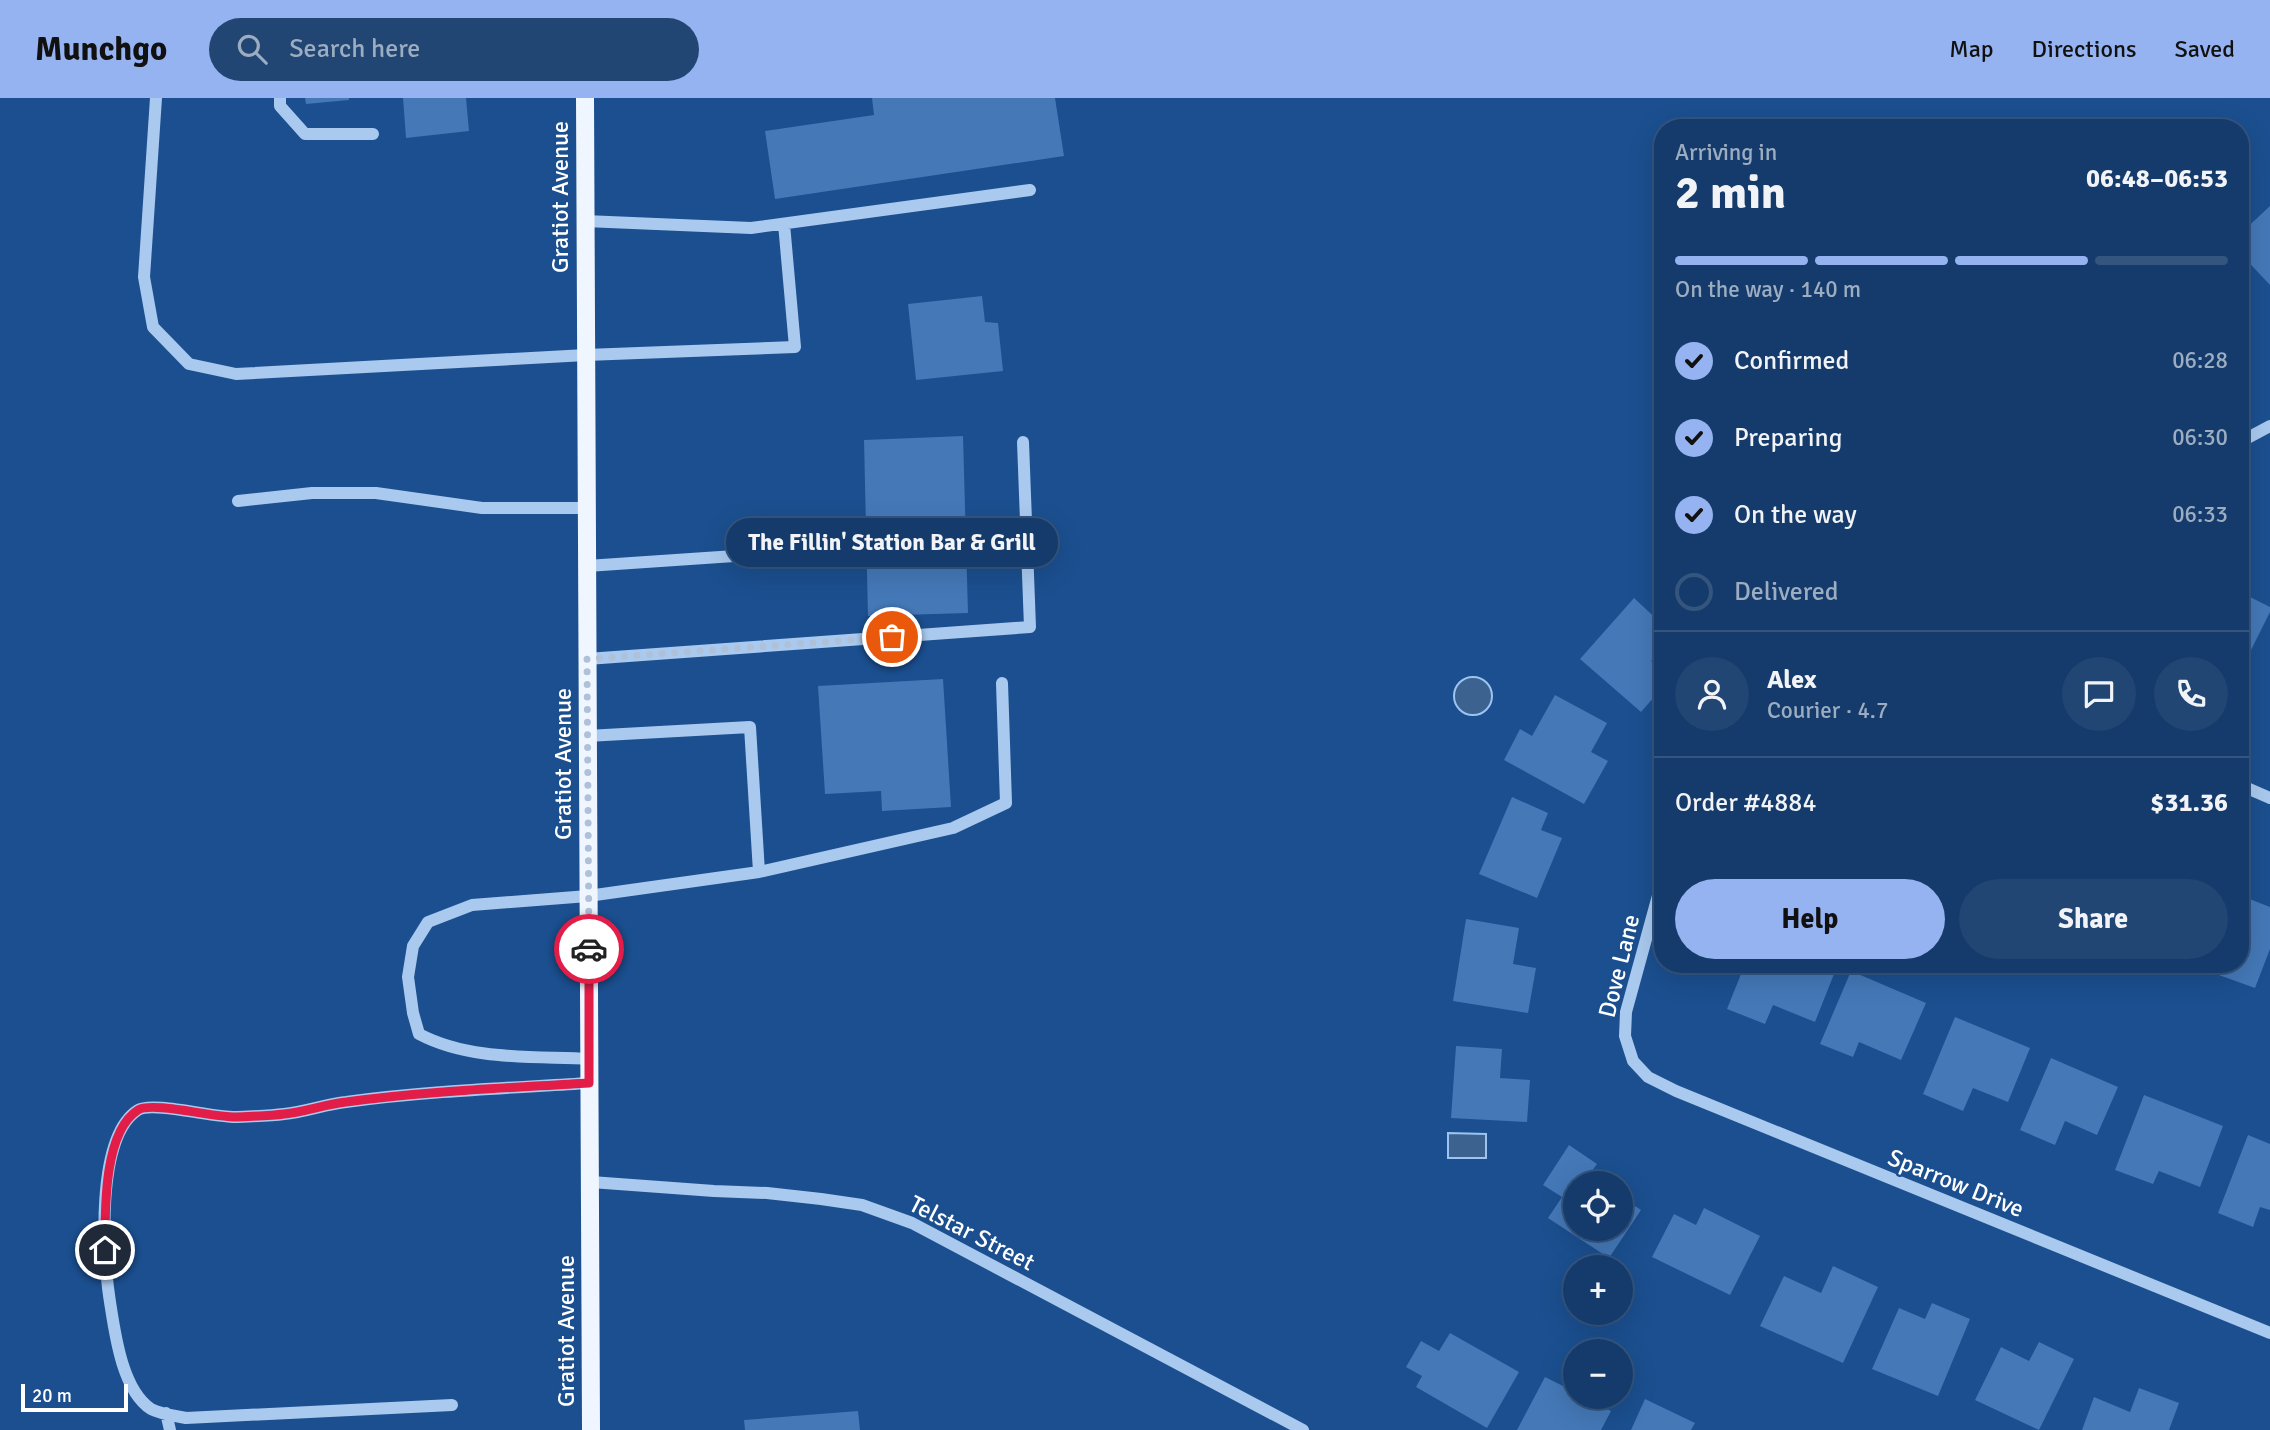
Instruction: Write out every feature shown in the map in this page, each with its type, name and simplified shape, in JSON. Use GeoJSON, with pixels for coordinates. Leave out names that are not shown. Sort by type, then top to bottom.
{"type":"FeatureCollection","features":[{"type":"Feature","properties":{"kind":"main road","name":"Gratiot Avenue"},"geometry":{"type":"LineString","coordinates":[[584,98],[591,1430]]}},
{"type":"Feature","properties":{"kind":"street"},"geometry":{"type":"LineString","coordinates":[[156,98],[144,277],[153,327],[189,364],[236,374],[795,347],[784,224]]}},
{"type":"Feature","properties":{"kind":"street"},"geometry":{"type":"LineString","coordinates":[[280,98],[280,106],[304,134],[373,134]]}},
{"type":"Feature","properties":{"kind":"street"},"geometry":{"type":"LineString","coordinates":[[585,221],[751,228],[1030,190]]}},
{"type":"Feature","properties":{"kind":"street"},"geometry":{"type":"LineString","coordinates":[[2249,437],[2270,426]]}},
{"type":"Feature","properties":{"kind":"street"},"geometry":{"type":"LineString","coordinates":[[587,659],[1030,627],[1023,442]]}},
{"type":"Feature","properties":{"kind":"street"},"geometry":{"type":"LineString","coordinates":[[238,500],[312,493],[376,493],[482,508],[586,508]]}},
{"type":"Feature","properties":{"kind":"street"},"geometry":{"type":"LineString","coordinates":[[587,566],[824,550]]}},
{"type":"Feature","properties":{"kind":"street"},"geometry":{"type":"LineString","coordinates":[[589,1059],[478,1053],[438,1044],[419,1034],[408,977],[413,946],[428,922],[472,905],[588,896],[759,872],[953,828],[1006,803],[1002,683]]}},
{"type":"Feature","properties":{"kind":"street"},"geometry":{"type":"LineString","coordinates":[[587,736],[750,727],[759,872]]}},
{"type":"Feature","properties":{"kind":"street"},"geometry":{"type":"LineString","coordinates":[[2249,789],[2270,798]]}},
{"type":"Feature","properties":{"kind":"street","name":"Dove Lane"},"geometry":{"type":"LineString","coordinates":[[1633,1061],[1625,1036],[1626,1012],[1654,910]]}},
{"type":"Feature","properties":{"kind":"street","name":"Sparrow Drive"},"geometry":{"type":"LineString","coordinates":[[1633,1061],[1648,1077],[1676,1091],[2270,1333]]}},
{"type":"Feature","properties":{"kind":"street"},"geometry":{"type":"LineString","coordinates":[[452,1405],[187,1418],[151,1409],[134,1391],[118,1348],[106,1273],[104,1203],[112,1153],[125,1123],[139,1108],[158,1107],[228,1117],[284,1114],[358,1100],[589,1083]]}},
{"type":"Feature","properties":{"kind":"street","name":"Telstar Street"},"geometry":{"type":"LineString","coordinates":[[591,1182],[767,1193],[862,1205],[912,1223],[1303,1430]]}},
{"type":"Feature","properties":{"kind":"street"},"geometry":{"type":"LineString","coordinates":[[166,1413],[170,1430]]}},
{"type":"Feature","properties":{"kind":"water"},"geometry":{"type":"Polygon","coordinates":[[[1473,677],[1487,682],[1492,696],[1487,710],[1473,715],[1459,710],[1454,696],[1459,682],[1473,677]]]}},
{"type":"Feature","properties":{"kind":"water"},"geometry":{"type":"Polygon","coordinates":[[[1448,1133],[1486,1134],[1486,1158],[1448,1158],[1448,1133]]]}},
{"type":"Feature","properties":{"kind":"building"},"geometry":{"type":"Polygon","coordinates":[[[305,98],[349,98],[349,100],[306,104],[305,98]]]}},
{"type":"Feature","properties":{"kind":"building"},"geometry":{"type":"Polygon","coordinates":[[[403,98],[466,98],[469,131],[406,138],[403,98]]]}},
{"type":"Feature","properties":{"kind":"building"},"geometry":{"type":"Polygon","coordinates":[[[872,98],[1055,98],[1064,156],[775,199],[765,131],[874,115],[872,98]]]}},
{"type":"Feature","properties":{"kind":"building"},"geometry":{"type":"Polygon","coordinates":[[[2270,206],[2270,285],[2249,263],[2249,226],[2270,206]]]}},
{"type":"Feature","properties":{"kind":"building"},"geometry":{"type":"Polygon","coordinates":[[[982,296],[985,322],[998,323],[1003,371],[916,380],[908,304],[982,296]]]}},
{"type":"Feature","properties":{"kind":"building"},"geometry":{"type":"Polygon","coordinates":[[[963,436],[968,613],[868,616],[864,440],[963,436]]]}},
{"type":"Feature","properties":{"kind":"building"},"geometry":{"type":"Polygon","coordinates":[[[2249,596],[2270,607],[2249,654],[2249,596]]]}},
{"type":"Feature","properties":{"kind":"building"},"geometry":{"type":"Polygon","coordinates":[[[1634,598],[1654,617],[1654,658],[1651,661],[1654,664],[1654,697],[1641,712],[1580,659],[1634,598]]]}},
{"type":"Feature","properties":{"kind":"building"},"geometry":{"type":"Polygon","coordinates":[[[943,679],[951,807],[882,811],[881,791],[825,794],[818,686],[943,679]]]}},
{"type":"Feature","properties":{"kind":"building"},"geometry":{"type":"Polygon","coordinates":[[[1555,695],[1607,723],[1591,752],[1608,761],[1584,804],[1504,760],[1520,729],[1532,736],[1555,695]]]}},
{"type":"Feature","properties":{"kind":"building"},"geometry":{"type":"Polygon","coordinates":[[[1512,797],[1548,813],[1541,830],[1562,838],[1537,898],[1479,874],[1512,797]]]}},
{"type":"Feature","properties":{"kind":"building"},"geometry":{"type":"Polygon","coordinates":[[[2249,899],[2270,907],[2270,949],[2255,988],[2213,973],[2249,973],[2249,899]]]}},
{"type":"Feature","properties":{"kind":"building"},"geometry":{"type":"Polygon","coordinates":[[[1466,919],[1519,928],[1513,964],[1536,968],[1528,1013],[1453,1001],[1466,919]]]}},
{"type":"Feature","properties":{"kind":"building"},"geometry":{"type":"Polygon","coordinates":[[[1741,973],[1834,973],[1815,1022],[1773,1005],[1765,1024],[1727,1009],[1741,973]]]}},
{"type":"Feature","properties":{"kind":"building"},"geometry":{"type":"Polygon","coordinates":[[[1850,973],[1926,1003],[1901,1060],[1859,1042],[1853,1057],[1820,1044],[1850,973]]]}},
{"type":"Feature","properties":{"kind":"building"},"geometry":{"type":"Polygon","coordinates":[[[1955,1017],[2030,1048],[2008,1102],[1973,1088],[1963,1111],[1923,1094],[1955,1017]]]}},
{"type":"Feature","properties":{"kind":"building"},"geometry":{"type":"Polygon","coordinates":[[[1456,1046],[1502,1049],[1500,1078],[1530,1080],[1527,1122],[1451,1118],[1456,1046]]]}},
{"type":"Feature","properties":{"kind":"building"},"geometry":{"type":"Polygon","coordinates":[[[2051,1058],[2118,1087],[2097,1135],[2065,1121],[2055,1145],[2020,1130],[2051,1058]]]}},
{"type":"Feature","properties":{"kind":"building"},"geometry":{"type":"Polygon","coordinates":[[[2144,1095],[2223,1126],[2200,1187],[2159,1171],[2153,1184],[2115,1170],[2144,1095]]]}},
{"type":"Feature","properties":{"kind":"building"},"geometry":{"type":"Polygon","coordinates":[[[2248,1135],[2270,1144],[2270,1210],[2260,1207],[2253,1227],[2218,1213],[2248,1135]]]}},
{"type":"Feature","properties":{"kind":"building"},"geometry":{"type":"Polygon","coordinates":[[[1569,1145],[1597,1164],[1592,1171],[1563,1171],[1563,1228],[1548,1218],[1562,1197],[1543,1185],[1569,1145]]]}},
{"type":"Feature","properties":{"kind":"building"},"geometry":{"type":"Polygon","coordinates":[[[1633,1205],[1641,1210],[1633,1222],[1633,1205]]]}},
{"type":"Feature","properties":{"kind":"building"},"geometry":{"type":"Polygon","coordinates":[[[1704,1208],[1760,1236],[1730,1295],[1652,1257],[1674,1214],[1696,1225],[1704,1208]]]}},
{"type":"Feature","properties":{"kind":"building"},"geometry":{"type":"Polygon","coordinates":[[[1583,1241],[1620,1241],[1611,1255],[1604,1255],[1583,1241]]]}},
{"type":"Feature","properties":{"kind":"building"},"geometry":{"type":"Polygon","coordinates":[[[1833,1266],[1878,1287],[1843,1363],[1760,1326],[1784,1276],[1821,1293],[1833,1266]]]}},
{"type":"Feature","properties":{"kind":"building"},"geometry":{"type":"Polygon","coordinates":[[[1932,1303],[1970,1319],[1938,1396],[1872,1369],[1899,1308],[1925,1319],[1932,1303]]]}},
{"type":"Feature","properties":{"kind":"building"},"geometry":{"type":"Polygon","coordinates":[[[1450,1333],[1519,1372],[1487,1428],[1416,1387],[1422,1376],[1406,1367],[1421,1341],[1439,1351],[1450,1333]]]}},
{"type":"Feature","properties":{"kind":"building"},"geometry":{"type":"Polygon","coordinates":[[[2039,1342],[2074,1359],[2039,1430],[1975,1400],[2001,1347],[2029,1361],[2039,1342]]]}},
{"type":"Feature","properties":{"kind":"building"},"geometry":{"type":"Polygon","coordinates":[[[1545,1377],[1563,1386],[1563,1409],[1611,1411],[1601,1430],[1517,1430],[1545,1377]]]}},
{"type":"Feature","properties":{"kind":"building"},"geometry":{"type":"Polygon","coordinates":[[[2139,1388],[2179,1403],[2169,1430],[2082,1430],[2094,1397],[2130,1412],[2139,1388]]]}},
{"type":"Feature","properties":{"kind":"building"},"geometry":{"type":"Polygon","coordinates":[[[1645,1399],[1695,1423],[1691,1430],[1631,1430],[1645,1399]]]}},
{"type":"Feature","properties":{"kind":"building"},"geometry":{"type":"Polygon","coordinates":[[[858,1411],[860,1430],[745,1430],[744,1420],[858,1411]]]}},
{"type":"Feature","properties":{"kind":"way so far"},"geometry":{"type":"LineString","coordinates":[[589,949],[587,659],[892,637]]}},
{"type":"Feature","properties":{"kind":"place","name":"The Fillin' Station Bar & Grill"},"geometry":{"type":"Point","coordinates":[892,637]}},
{"type":"Feature","properties":{"kind":"route"},"geometry":{"type":"LineString","coordinates":[[105,1250],[104,1203],[112,1153],[125,1123],[139,1108],[158,1107],[228,1117],[284,1114],[345,1102],[468,1090],[589,1083],[589,949]]}}]}
